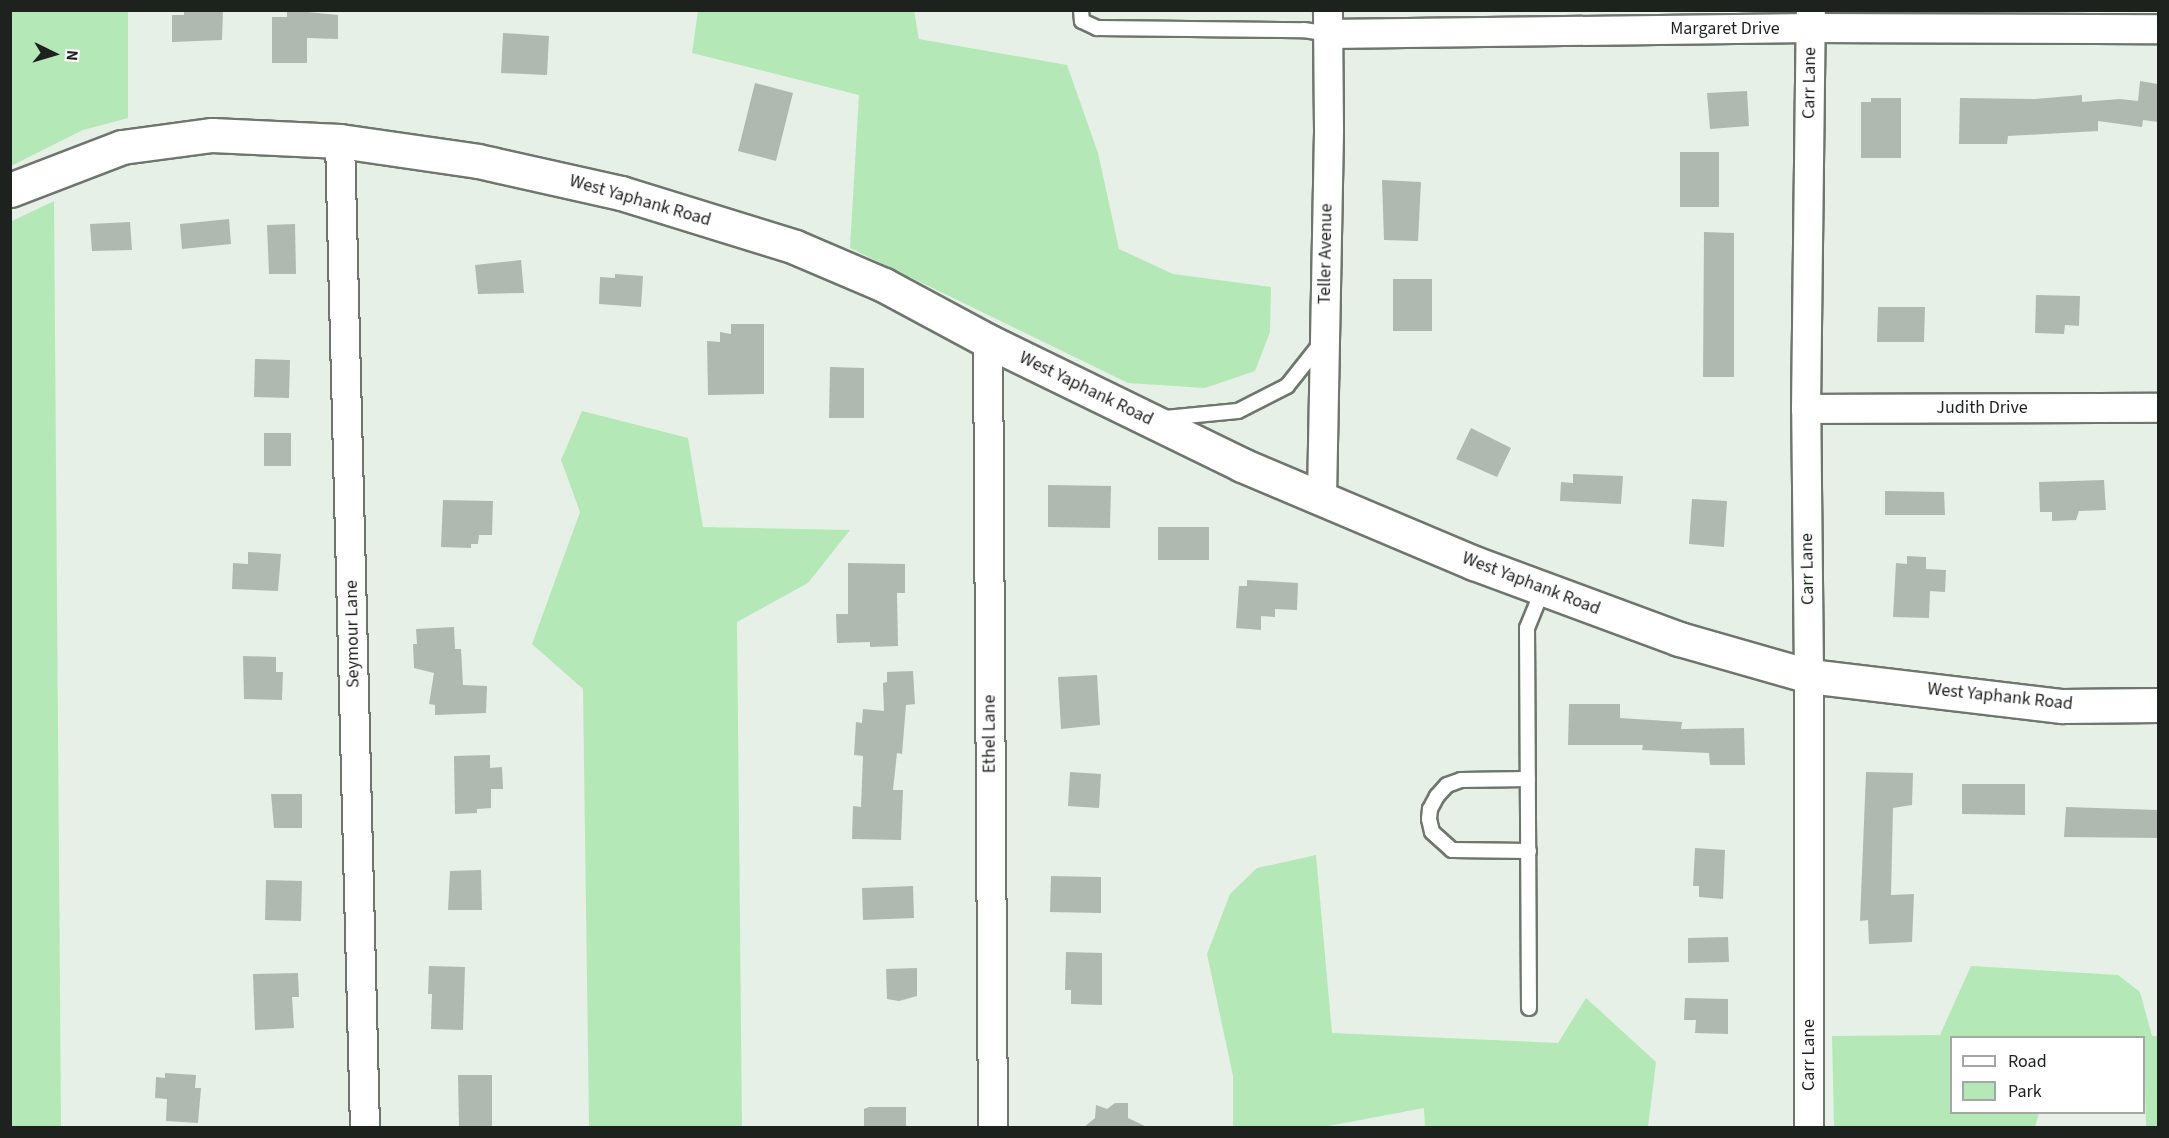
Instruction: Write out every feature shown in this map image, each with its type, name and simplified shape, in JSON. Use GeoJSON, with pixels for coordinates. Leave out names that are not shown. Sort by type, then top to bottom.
{"type":"FeatureCollection","features":[{"type":"Feature","properties":{"kind":"street","name":"Margaret Drive"},"geometry":{"type":"LineString","coordinates":[[1328,22],[1811,20],[2158,29]]}},
{"type":"Feature","properties":{"kind":"street","name":"Carr Lane"},"geometry":{"type":"LineString","coordinates":[[1809,1128],[1809,676],[1806,409],[1811,20]]}},
{"type":"Feature","properties":{"kind":"street","name":"Teller Avenue"},"geometry":{"type":"LineString","coordinates":[[1322,497],[1328,22]]}},
{"type":"Feature","properties":{"kind":"street","name":"West Yaphank Road"},"geometry":{"type":"LineString","coordinates":[[10,190],[122,147],[212,135],[340,141],[478,161],[621,193],[795,247],[884,285],[988,341],[1242,465],[1474,563],[1679,639],[1809,676],[2062,706],[2158,705]]}},
{"type":"Feature","properties":{"kind":"street","name":"Seymour Lane"},"geometry":{"type":"LineString","coordinates":[[340,141],[365,1128]]}},
{"type":"Feature","properties":{"kind":"street","name":"Ethel Lane"},"geometry":{"type":"LineString","coordinates":[[988,341],[993,1128]]}},
{"type":"Feature","properties":{"kind":"street","name":"Judith Drive"},"geometry":{"type":"LineString","coordinates":[[1806,409],[2158,408]]}},
{"type":"Feature","properties":{"kind":"lane"},"geometry":{"type":"LineString","coordinates":[[1081,10],[1082,21],[1097,28],[1304,30],[1328,22]]}},
{"type":"Feature","properties":{"kind":"lane"},"geometry":{"type":"LineString","coordinates":[[1150,420],[1238,411],[1287,386],[1325,338]]}},
{"type":"Feature","properties":{"kind":"lane"},"geometry":{"type":"LineString","coordinates":[[1529,1008],[1527,628],[1543,589]]}},
{"type":"Feature","properties":{"kind":"lane"},"geometry":{"type":"LineString","coordinates":[[1528,779],[1461,780],[1447,785],[1437,796],[1430,809],[1429,819],[1432,832],[1452,850],[1528,851]]}},
{"type":"Feature","properties":{"kind":"green space"},"geometry":{"type":"Polygon","coordinates":[[[11,10],[128,11],[128,118],[83,130],[11,166],[11,10]]]}},
{"type":"Feature","properties":{"kind":"green space"},"geometry":{"type":"Polygon","coordinates":[[[698,11],[914,11],[919,39],[1067,65],[1098,153],[1119,249],[1173,274],[1271,287],[1270,332],[1255,371],[1205,388],[1128,383],[850,248],[859,95],[692,53],[698,11]]]}},
{"type":"Feature","properties":{"kind":"green space"},"geometry":{"type":"Polygon","coordinates":[[[54,201],[61,1127],[11,1128],[10,222],[54,201]]]}},
{"type":"Feature","properties":{"kind":"green space"},"geometry":{"type":"Polygon","coordinates":[[[582,411],[688,438],[703,527],[850,530],[808,583],[737,622],[742,1127],[589,1127],[583,689],[532,644],[580,512],[561,460],[582,411]]]}},
{"type":"Feature","properties":{"kind":"green space"},"geometry":{"type":"Polygon","coordinates":[[[1316,855],[1332,1033],[1558,1043],[1586,998],[1656,1062],[1648,1127],[1425,1127],[1424,1108],[1323,1127],[1233,1127],[1233,1076],[1207,954],[1230,894],[1257,868],[1316,855]]]}},
{"type":"Feature","properties":{"kind":"green space"},"geometry":{"type":"Polygon","coordinates":[[[1971,966],[2118,975],[2140,992],[2152,1036],[2158,1036],[2158,1127],[2146,1127],[2145,1036],[1950,1036],[1950,1114],[2039,1114],[2035,1127],[1834,1127],[1832,1036],[1940,1035],[1971,966]]]}},
{"type":"Feature","properties":{"kind":"building"},"geometry":{"type":"Polygon","coordinates":[[[184,10],[223,10],[222,40],[172,42],[172,15],[184,15],[184,10]]]}},
{"type":"Feature","properties":{"kind":"building"},"geometry":{"type":"Polygon","coordinates":[[[287,10],[338,15],[338,39],[307,38],[307,63],[272,63],[272,17],[287,17],[287,10]]]}},
{"type":"Feature","properties":{"kind":"building"},"geometry":{"type":"Polygon","coordinates":[[[503,33],[549,36],[547,75],[501,73],[503,33]]]}},
{"type":"Feature","properties":{"kind":"building"},"geometry":{"type":"Polygon","coordinates":[[[2140,81],[2158,84],[2158,122],[2143,120],[2142,127],[2098,121],[2098,131],[2008,136],[2007,144],[1959,144],[1960,98],[2035,99],[2082,95],[2082,102],[2120,99],[2138,101],[2140,81]]]}},
{"type":"Feature","properties":{"kind":"building"},"geometry":{"type":"Polygon","coordinates":[[[755,83],[793,93],[776,161],[738,151],[755,83]]]}},
{"type":"Feature","properties":{"kind":"building"},"geometry":{"type":"Polygon","coordinates":[[[1747,91],[1749,126],[1710,129],[1707,93],[1747,91]]]}},
{"type":"Feature","properties":{"kind":"building"},"geometry":{"type":"Polygon","coordinates":[[[1871,98],[1901,98],[1901,158],[1861,158],[1861,102],[1871,102],[1871,98]]]}},
{"type":"Feature","properties":{"kind":"building"},"geometry":{"type":"Polygon","coordinates":[[[1680,152],[1719,152],[1719,207],[1680,207],[1680,152]]]}},
{"type":"Feature","properties":{"kind":"building"},"geometry":{"type":"Polygon","coordinates":[[[1382,180],[1421,182],[1418,241],[1384,240],[1382,180]]]}},
{"type":"Feature","properties":{"kind":"building"},"geometry":{"type":"Polygon","coordinates":[[[229,219],[231,244],[182,249],[180,224],[229,219]]]}},
{"type":"Feature","properties":{"kind":"building"},"geometry":{"type":"Polygon","coordinates":[[[130,222],[132,250],[92,251],[90,224],[130,222]]]}},
{"type":"Feature","properties":{"kind":"building"},"geometry":{"type":"Polygon","coordinates":[[[295,224],[296,274],[269,274],[267,225],[295,224]]]}},
{"type":"Feature","properties":{"kind":"building"},"geometry":{"type":"Polygon","coordinates":[[[1704,232],[1734,233],[1734,377],[1703,377],[1704,232]]]}},
{"type":"Feature","properties":{"kind":"building"},"geometry":{"type":"Polygon","coordinates":[[[521,260],[524,293],[478,294],[475,265],[521,260]]]}},
{"type":"Feature","properties":{"kind":"building"},"geometry":{"type":"Polygon","coordinates":[[[615,274],[643,276],[641,307],[599,304],[600,277],[615,278],[615,274]]]}},
{"type":"Feature","properties":{"kind":"building"},"geometry":{"type":"Polygon","coordinates":[[[1393,279],[1432,279],[1432,331],[1393,331],[1393,279]]]}},
{"type":"Feature","properties":{"kind":"building"},"geometry":{"type":"Polygon","coordinates":[[[2036,295],[2080,296],[2079,326],[2065,325],[2064,334],[2035,333],[2036,295]]]}},
{"type":"Feature","properties":{"kind":"building"},"geometry":{"type":"Polygon","coordinates":[[[1878,307],[1925,307],[1924,342],[1877,342],[1878,307]]]}},
{"type":"Feature","properties":{"kind":"building"},"geometry":{"type":"Polygon","coordinates":[[[731,324],[764,324],[764,394],[708,395],[707,341],[720,342],[720,332],[731,334],[731,324]]]}},
{"type":"Feature","properties":{"kind":"building"},"geometry":{"type":"Polygon","coordinates":[[[255,359],[290,360],[289,398],[254,397],[255,359]]]}},
{"type":"Feature","properties":{"kind":"building"},"geometry":{"type":"Polygon","coordinates":[[[830,367],[864,368],[864,418],[829,418],[830,367]]]}},
{"type":"Feature","properties":{"kind":"building"},"geometry":{"type":"Polygon","coordinates":[[[1471,428],[1511,448],[1497,477],[1456,459],[1471,428]]]}},
{"type":"Feature","properties":{"kind":"building"},"geometry":{"type":"Polygon","coordinates":[[[264,433],[291,433],[291,466],[264,466],[264,433]]]}},
{"type":"Feature","properties":{"kind":"building"},"geometry":{"type":"Polygon","coordinates":[[[1573,474],[1623,476],[1621,504],[1560,501],[1561,482],[1573,483],[1573,474]]]}},
{"type":"Feature","properties":{"kind":"building"},"geometry":{"type":"Polygon","coordinates":[[[2104,480],[2106,510],[2079,511],[2076,520],[2052,521],[2052,512],[2040,512],[2039,482],[2104,480]]]}},
{"type":"Feature","properties":{"kind":"building"},"geometry":{"type":"Polygon","coordinates":[[[1048,485],[1111,486],[1110,528],[1048,527],[1048,485]]]}},
{"type":"Feature","properties":{"kind":"building"},"geometry":{"type":"Polygon","coordinates":[[[1885,491],[1944,492],[1945,515],[1885,515],[1885,491]]]}},
{"type":"Feature","properties":{"kind":"building"},"geometry":{"type":"Polygon","coordinates":[[[1692,499],[1727,501],[1724,547],[1689,544],[1692,499]]]}},
{"type":"Feature","properties":{"kind":"building"},"geometry":{"type":"Polygon","coordinates":[[[443,500],[493,501],[492,535],[479,535],[478,544],[471,544],[471,548],[441,547],[443,500]]]}},
{"type":"Feature","properties":{"kind":"building"},"geometry":{"type":"Polygon","coordinates":[[[1158,527],[1209,527],[1209,560],[1158,560],[1158,527]]]}},
{"type":"Feature","properties":{"kind":"building"},"geometry":{"type":"Polygon","coordinates":[[[248,552],[281,554],[278,591],[232,589],[233,563],[248,564],[248,552]]]}},
{"type":"Feature","properties":{"kind":"building"},"geometry":{"type":"Polygon","coordinates":[[[1907,556],[1926,557],[1926,569],[1946,570],[1945,592],[1930,591],[1929,618],[1893,617],[1896,563],[1907,564],[1907,556]]]}},
{"type":"Feature","properties":{"kind":"building"},"geometry":{"type":"Polygon","coordinates":[[[848,563],[905,564],[905,593],[897,593],[898,646],[870,647],[870,642],[837,643],[836,614],[848,614],[848,563]]]}},
{"type":"Feature","properties":{"kind":"building"},"geometry":{"type":"Polygon","coordinates":[[[1247,580],[1298,583],[1297,610],[1275,609],[1275,617],[1261,616],[1261,630],[1236,628],[1239,586],[1247,586],[1247,580]]]}},
{"type":"Feature","properties":{"kind":"building"},"geometry":{"type":"Polygon","coordinates":[[[454,627],[455,649],[461,649],[463,685],[487,686],[486,713],[435,715],[435,705],[429,704],[434,673],[414,668],[413,644],[417,644],[416,629],[454,627]]]}},
{"type":"Feature","properties":{"kind":"building"},"geometry":{"type":"Polygon","coordinates":[[[243,656],[276,657],[276,672],[283,672],[282,700],[244,699],[243,656]]]}},
{"type":"Feature","properties":{"kind":"building"},"geometry":{"type":"Polygon","coordinates":[[[913,671],[915,704],[906,705],[902,754],[897,753],[893,790],[903,790],[901,840],[852,839],[853,806],[861,807],[863,756],[854,755],[856,722],[862,723],[863,709],[884,711],[883,683],[887,682],[887,672],[913,671]]]}},
{"type":"Feature","properties":{"kind":"building"},"geometry":{"type":"Polygon","coordinates":[[[1097,675],[1100,725],[1061,729],[1058,677],[1097,675]]]}},
{"type":"Feature","properties":{"kind":"building"},"geometry":{"type":"Polygon","coordinates":[[[1569,704],[1620,704],[1620,718],[1682,722],[1681,729],[1744,728],[1745,765],[1710,765],[1709,753],[1642,750],[1643,745],[1568,745],[1569,704]]]}},
{"type":"Feature","properties":{"kind":"building"},"geometry":{"type":"Polygon","coordinates":[[[490,755],[490,768],[502,767],[503,789],[491,789],[491,808],[477,809],[477,813],[455,814],[454,756],[490,755]]]}},
{"type":"Feature","properties":{"kind":"building"},"geometry":{"type":"Polygon","coordinates":[[[1070,772],[1101,774],[1099,808],[1068,806],[1070,772]]]}},
{"type":"Feature","properties":{"kind":"building"},"geometry":{"type":"Polygon","coordinates":[[[1866,772],[1913,773],[1912,805],[1893,808],[1891,895],[1914,894],[1912,942],[1869,944],[1868,920],[1860,921],[1866,772]]]}},
{"type":"Feature","properties":{"kind":"building"},"geometry":{"type":"Polygon","coordinates":[[[1962,784],[2025,784],[2025,815],[1962,814],[1962,784]]]}},
{"type":"Feature","properties":{"kind":"building"},"geometry":{"type":"Polygon","coordinates":[[[271,794],[302,794],[302,828],[274,828],[271,794]]]}},
{"type":"Feature","properties":{"kind":"building"},"geometry":{"type":"Polygon","coordinates":[[[2066,807],[2158,810],[2158,838],[2064,837],[2066,807]]]}},
{"type":"Feature","properties":{"kind":"building"},"geometry":{"type":"Polygon","coordinates":[[[1695,848],[1725,850],[1723,899],[1699,897],[1699,886],[1693,886],[1695,848]]]}},
{"type":"Feature","properties":{"kind":"building"},"geometry":{"type":"Polygon","coordinates":[[[481,870],[482,910],[448,910],[450,871],[481,870]]]}},
{"type":"Feature","properties":{"kind":"building"},"geometry":{"type":"Polygon","coordinates":[[[1051,876],[1101,877],[1101,913],[1050,912],[1051,876]]]}},
{"type":"Feature","properties":{"kind":"building"},"geometry":{"type":"Polygon","coordinates":[[[266,880],[302,881],[301,921],[265,920],[266,880]]]}},
{"type":"Feature","properties":{"kind":"building"},"geometry":{"type":"Polygon","coordinates":[[[913,886],[914,918],[863,920],[862,888],[913,886]]]}},
{"type":"Feature","properties":{"kind":"building"},"geometry":{"type":"Polygon","coordinates":[[[1728,937],[1729,962],[1688,963],[1688,938],[1728,937]]]}},
{"type":"Feature","properties":{"kind":"building"},"geometry":{"type":"Polygon","coordinates":[[[1066,952],[1102,953],[1102,1005],[1071,1004],[1071,990],[1065,990],[1066,952]]]}},
{"type":"Feature","properties":{"kind":"building"},"geometry":{"type":"Polygon","coordinates":[[[429,966],[465,967],[463,1030],[431,1029],[432,994],[428,994],[429,966]]]}},
{"type":"Feature","properties":{"kind":"building"},"geometry":{"type":"Polygon","coordinates":[[[917,968],[917,996],[899,1001],[887,999],[886,969],[917,968]]]}},
{"type":"Feature","properties":{"kind":"building"},"geometry":{"type":"Polygon","coordinates":[[[298,973],[299,997],[292,997],[294,1028],[255,1030],[253,974],[298,973]]]}},
{"type":"Feature","properties":{"kind":"building"},"geometry":{"type":"Polygon","coordinates":[[[1685,998],[1728,999],[1728,1034],[1695,1033],[1696,1020],[1684,1020],[1685,998]]]}},
{"type":"Feature","properties":{"kind":"building"},"geometry":{"type":"Polygon","coordinates":[[[165,1073],[196,1075],[195,1088],[201,1088],[198,1123],[166,1121],[167,1099],[155,1098],[156,1077],[165,1078],[165,1073]]]}},
{"type":"Feature","properties":{"kind":"building"},"geometry":{"type":"Polygon","coordinates":[[[458,1075],[492,1075],[492,1127],[459,1128],[458,1075]]]}},
{"type":"Feature","properties":{"kind":"building"},"geometry":{"type":"Polygon","coordinates":[[[1115,1103],[1128,1103],[1128,1118],[1149,1128],[1083,1128],[1095,1118],[1096,1105],[1107,1109],[1115,1103]]]}},
{"type":"Feature","properties":{"kind":"building"},"geometry":{"type":"Polygon","coordinates":[[[906,1107],[906,1128],[864,1128],[864,1109],[906,1107]]]}}]}
